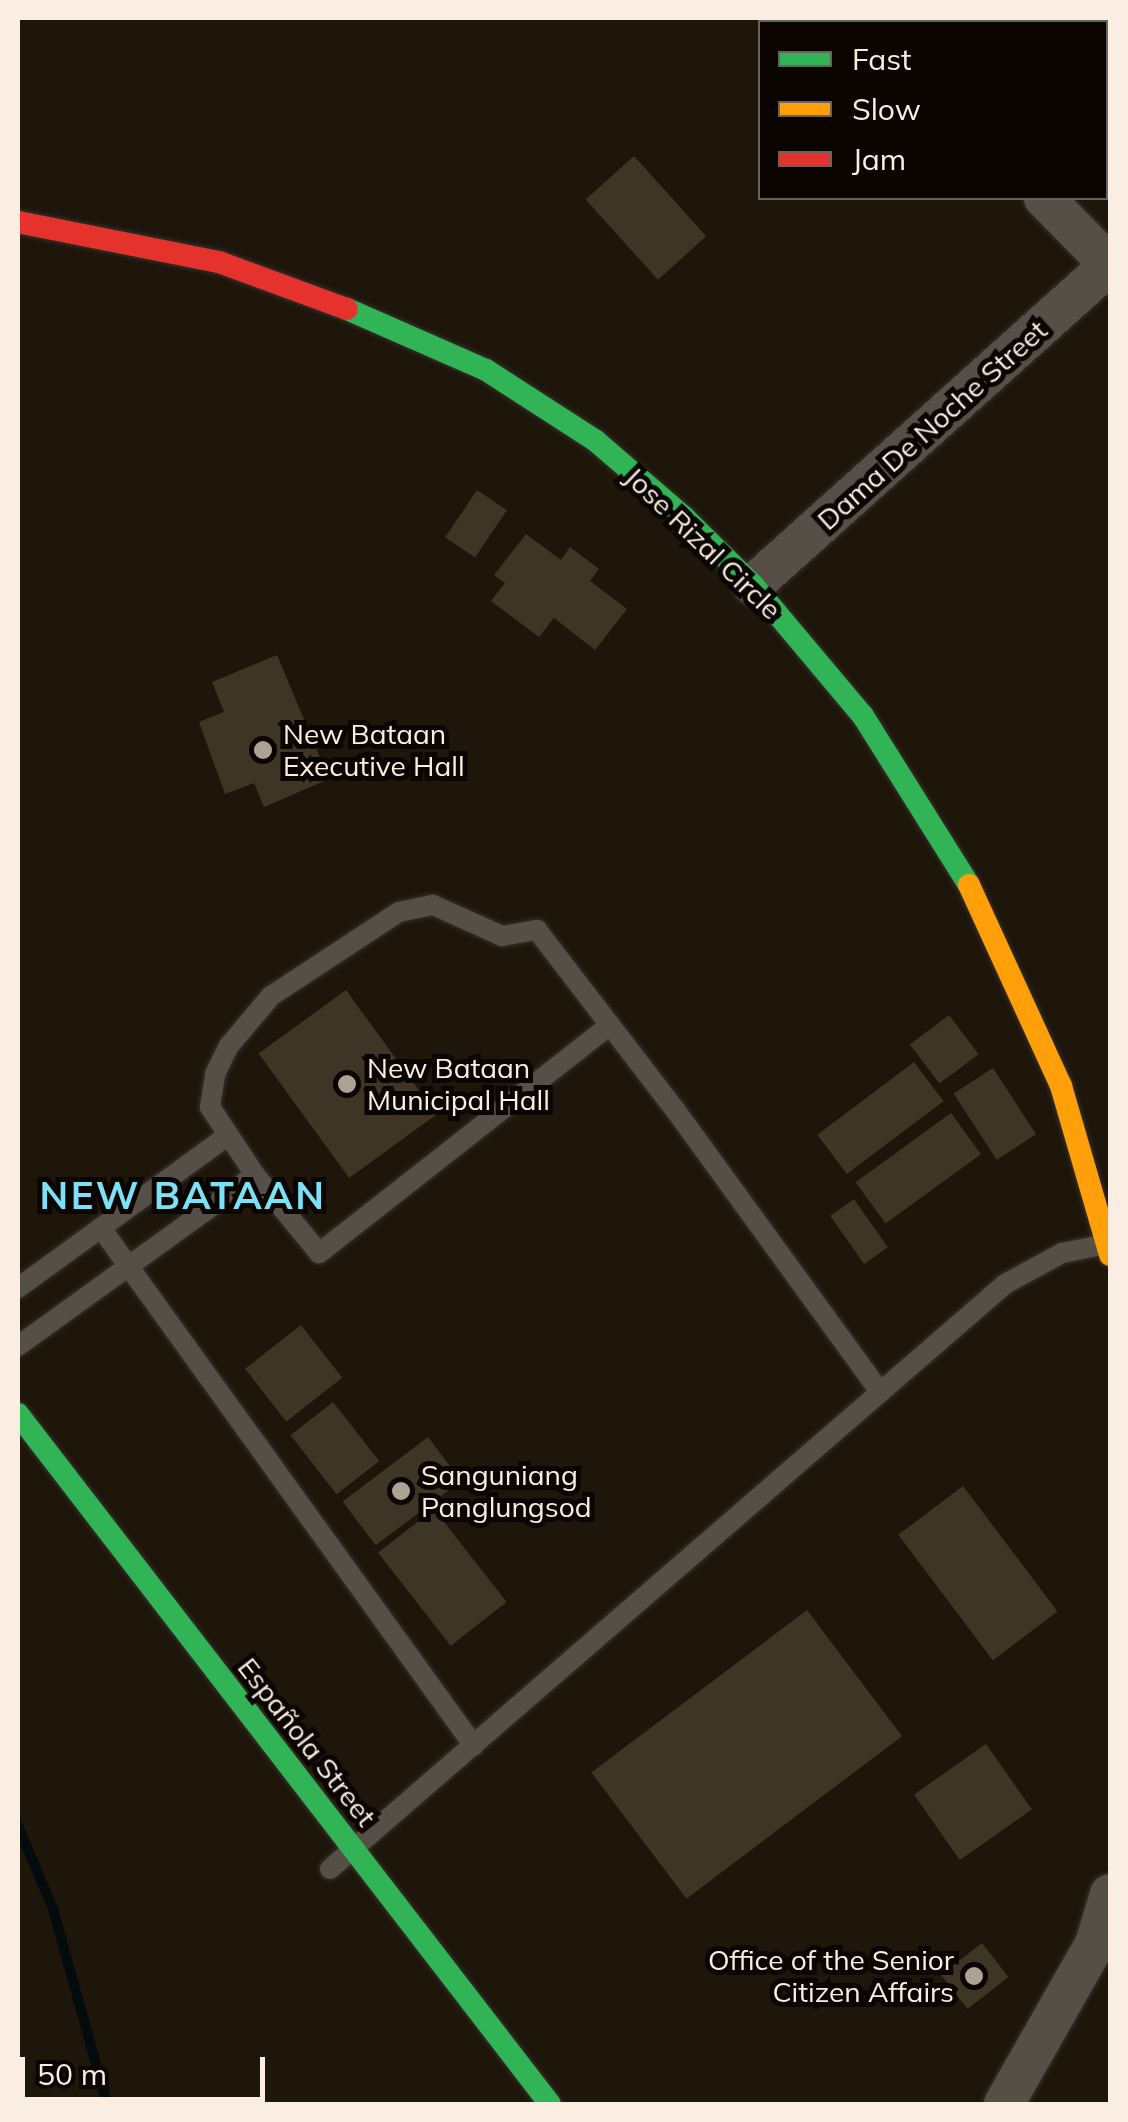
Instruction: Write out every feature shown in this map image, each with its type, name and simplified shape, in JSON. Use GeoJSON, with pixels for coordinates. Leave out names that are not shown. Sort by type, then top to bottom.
{"type":"FeatureCollection","features":[{"type":"Feature","properties":{"kind":"street"},"geometry":{"type":"LineString","coordinates":[[1046,200],[1110,265]]}},
{"type":"Feature","properties":{"kind":"street","name":"Jose Rizal Circle"},"geometry":{"type":"LineString","coordinates":[[18,222],[220,262],[374,318],[486,370],[596,441],[752,584],[863,716],[954,852],[1061,1086],[1110,1249]]}},
{"type":"Feature","properties":{"kind":"street","name":"Dama De Noche Street"},"geometry":{"type":"LineString","coordinates":[[752,584],[1110,265]]}},
{"type":"Feature","properties":{"kind":"street","name":"Española Street"},"geometry":{"type":"LineString","coordinates":[[18,1414],[550,2104]]}},
{"type":"Feature","properties":{"kind":"street"},"geometry":{"type":"LineString","coordinates":[[1004,2104],[1094,1944],[1110,1894]]}},
{"type":"Feature","properties":{"kind":"lane"},"geometry":{"type":"LineString","coordinates":[[610,1025],[326,1250],[312,1252],[210,1107],[228,1046],[271,996],[399,912],[433,905],[502,936],[538,930],[610,1025],[880,1392]]}},
{"type":"Feature","properties":{"kind":"lane"},"geometry":{"type":"LineString","coordinates":[[18,1288],[227,1136]]}},
{"type":"Feature","properties":{"kind":"lane"},"geometry":{"type":"LineString","coordinates":[[18,1346],[255,1176]]}},
{"type":"Feature","properties":{"kind":"lane"},"geometry":{"type":"LineString","coordinates":[[101,1228],[474,1746]]}},
{"type":"Feature","properties":{"kind":"lane"},"geometry":{"type":"LineString","coordinates":[[330,1869],[880,1392],[1034,1265],[1110,1249]]}},
{"type":"Feature","properties":{"kind":"building"},"geometry":{"type":"Polygon","coordinates":[[[634,156],[706,236],[658,280],[586,199],[634,156]]]}},
{"type":"Feature","properties":{"kind":"building"},"geometry":{"type":"Polygon","coordinates":[[[477,490],[507,510],[475,557],[445,537],[477,490]]]}},
{"type":"Feature","properties":{"kind":"building"},"geometry":{"type":"Polygon","coordinates":[[[526,534],[561,560],[570,547],[599,569],[590,581],[627,609],[595,650],[554,618],[539,637],[491,601],[505,583],[494,575],[526,534]]]}},
{"type":"Feature","properties":{"kind":"building","name":"New Bataan Executive Hall"},"geometry":{"type":"Polygon","coordinates":[[[277,655],[329,779],[264,807],[254,783],[225,794],[199,722],[224,712],[212,682],[277,655]]]}},
{"type":"Feature","properties":{"kind":"building","name":"New Bataan Municipal Hall"},"geometry":{"type":"Polygon","coordinates":[[[346,990],[437,1115],[349,1178],[259,1053],[346,990]]]}},
{"type":"Feature","properties":{"kind":"building"},"geometry":{"type":"Polygon","coordinates":[[[949,1015],[978,1054],[939,1084],[910,1044],[949,1015]]]}},
{"type":"Feature","properties":{"kind":"building"},"geometry":{"type":"Polygon","coordinates":[[[914,1062],[943,1101],[847,1174],[817,1135],[914,1062]]]}},
{"type":"Feature","properties":{"kind":"building"},"geometry":{"type":"Polygon","coordinates":[[[993,1068],[1036,1134],[997,1160],[954,1094],[993,1068]]]}},
{"type":"Feature","properties":{"kind":"building"},"geometry":{"type":"Polygon","coordinates":[[[951,1113],[981,1154],[886,1224],[856,1182],[951,1113]]]}},
{"type":"Feature","properties":{"kind":"building"},"geometry":{"type":"Polygon","coordinates":[[[854,1199],[888,1247],[864,1264],[830,1216],[854,1199]]]}},
{"type":"Feature","properties":{"kind":"building"},"geometry":{"type":"Polygon","coordinates":[[[301,1325],[342,1378],[286,1422],[245,1369],[301,1325]]]}},
{"type":"Feature","properties":{"kind":"building"},"geometry":{"type":"Polygon","coordinates":[[[333,1402],[379,1461],[337,1494],[290,1435],[333,1402]]]}},
{"type":"Feature","properties":{"kind":"building","name":"Sanguniang Panglungsod"},"geometry":{"type":"Polygon","coordinates":[[[428,1437],[461,1481],[376,1545],[343,1501],[428,1437]]]}},
{"type":"Feature","properties":{"kind":"building"},"geometry":{"type":"Polygon","coordinates":[[[963,1486],[1057,1611],[993,1660],[898,1535],[963,1486]]]}},
{"type":"Feature","properties":{"kind":"building"},"geometry":{"type":"Polygon","coordinates":[[[434,1509],[507,1602],[451,1646],[378,1553],[434,1509]]]}},
{"type":"Feature","properties":{"kind":"building"},"geometry":{"type":"Polygon","coordinates":[[[807,1610],[902,1736],[686,1899],[591,1772],[807,1610]]]}},
{"type":"Feature","properties":{"kind":"building"},"geometry":{"type":"Polygon","coordinates":[[[986,1744],[1032,1810],[960,1860],[914,1794],[986,1744]]]}},
{"type":"Feature","properties":{"kind":"building","name":"Office of the Senior Citizen Affairs"},"geometry":{"type":"Polygon","coordinates":[[[982,1943],[1008,1977],[967,2009],[941,1975],[982,1943]]]}},
{"type":"Feature","properties":{"kind":"waterway"},"geometry":{"type":"LineString","coordinates":[[18,1826],[53,1909],[107,2104]]}},
{"type":"Feature","properties":{"kind":"traffic: fast"},"geometry":{"type":"LineString","coordinates":[[347,309],[486,370],[596,441],[684,517],[753,585],[863,716],[969,885]]}},
{"type":"Feature","properties":{"kind":"traffic: fast"},"geometry":{"type":"LineString","coordinates":[[18,1414],[550,2104]]}},
{"type":"Feature","properties":{"kind":"traffic: slow"},"geometry":{"type":"LineString","coordinates":[[969,885],[1061,1086],[1110,1255]]}},
{"type":"Feature","properties":{"kind":"traffic: jam"},"geometry":{"type":"LineString","coordinates":[[18,222],[219,262],[347,309]]}},
{"type":"Feature","properties":{"kind":"place","name":"New Bataan Executive Hall"},"geometry":{"type":"Point","coordinates":[263,750]}},
{"type":"Feature","properties":{"kind":"place","name":"New Bataan Municipal Hall"},"geometry":{"type":"Point","coordinates":[347,1084]}},
{"type":"Feature","properties":{"kind":"place","name":"Sanguniang Panglungsod"},"geometry":{"type":"Point","coordinates":[401,1491]}},
{"type":"Feature","properties":{"kind":"place","name":"Office of the Senior Citizen Affairs"},"geometry":{"type":"Point","coordinates":[974,1976]}},
{"type":"Feature","properties":{"kind":"district","name":"NEW BATAAN"},"geometry":{"type":"Point","coordinates":[183,1196]}}]}
